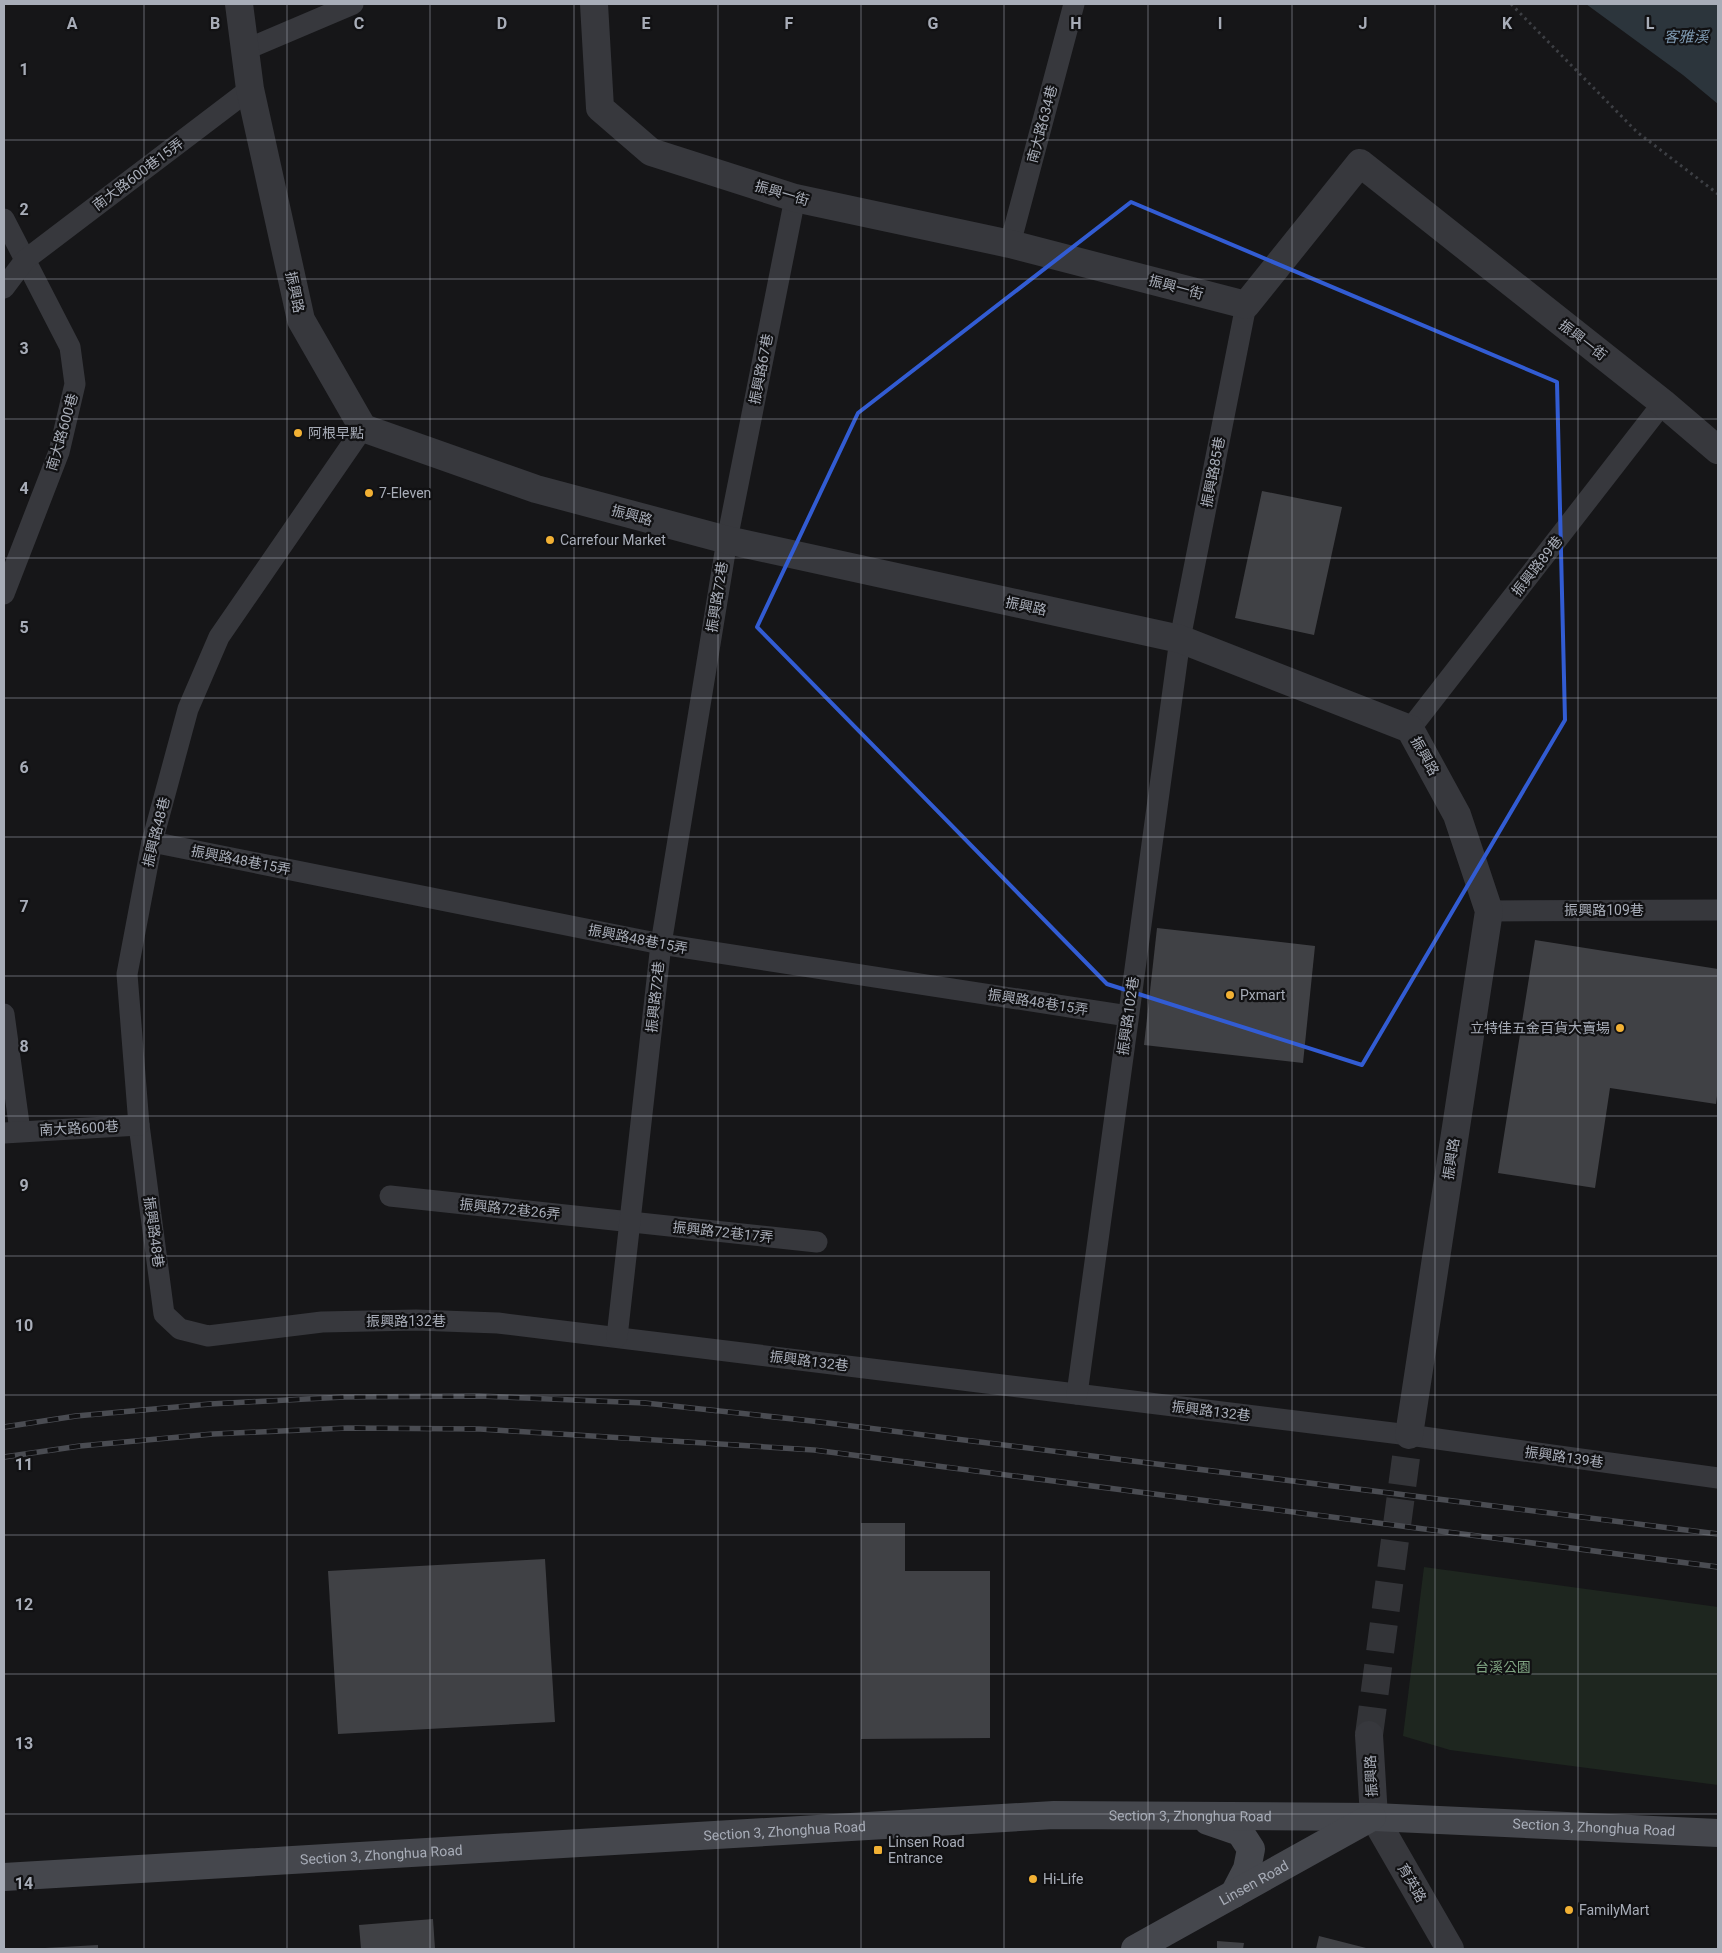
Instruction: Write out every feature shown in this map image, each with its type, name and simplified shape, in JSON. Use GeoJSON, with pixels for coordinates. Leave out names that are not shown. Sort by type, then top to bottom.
{"type":"FeatureCollection","features":[{"type":"Feature","properties":{"kind":"street","name":"振興路"},"geometry":{"type":"LineString","coordinates":[[239,4],[250,89],[301,320],[363,428],[536,489],[726,540],[1180,639],[1410,728],[1457,815],[1489,911],[1409,1435]]}},
{"type":"Feature","properties":{"kind":"street","name":"振興一街"},"geometry":{"type":"LineString","coordinates":[[594,4],[600,108],[651,152],[795,198],[1010,244],[1246,305],[1360,163],[1663,403],[1718,450]]}},
{"type":"Feature","properties":{"kind":"street","name":"振興路"},"geometry":{"type":"LineString","coordinates":[[1369,1735],[1374,1817]]}},
{"type":"Feature","properties":{"kind":"street","name":"Section 3, Zhonghua Road"},"geometry":{"type":"LineString","coordinates":[[4,1877],[1054,1815],[1374,1817],[1718,1833]]}},
{"type":"Feature","properties":{"kind":"street"},"geometry":{"type":"LineString","coordinates":[[1192,1816],[1240,1832],[1251,1849],[1247,1869],[1234,1894]]}},
{"type":"Feature","properties":{"kind":"street","name":"Linsen Road"},"geometry":{"type":"LineString","coordinates":[[1136,1949],[1374,1817]]}},
{"type":"Feature","properties":{"kind":"street","name":"育英路"},"geometry":{"type":"LineString","coordinates":[[1374,1817],[1450,1949]]}},
{"type":"Feature","properties":{"kind":"lane"},"geometry":{"type":"LineString","coordinates":[[245,50],[353,4]]}},
{"type":"Feature","properties":{"kind":"lane","name":"南大路634巷"},"geometry":{"type":"LineString","coordinates":[[1010,244],[1074,4]]}},
{"type":"Feature","properties":{"kind":"lane","name":"南大路600巷15弄"},"geometry":{"type":"LineString","coordinates":[[4,288],[25,260],[250,89]]}},
{"type":"Feature","properties":{"kind":"lane","name":"振興路67巷"},"geometry":{"type":"LineString","coordinates":[[726,540],[795,198]]}},
{"type":"Feature","properties":{"kind":"lane","name":"南大路600巷"},"geometry":{"type":"LineString","coordinates":[[4,219],[70,347],[75,384],[59,452],[4,594]]}},
{"type":"Feature","properties":{"kind":"lane","name":"振興路85巷"},"geometry":{"type":"LineString","coordinates":[[1180,639],[1246,305]]}},
{"type":"Feature","properties":{"kind":"lane","name":"振興路89巷"},"geometry":{"type":"LineString","coordinates":[[1410,728],[1663,403]]}},
{"type":"Feature","properties":{"kind":"lane","name":"振興路48巷"},"geometry":{"type":"LineString","coordinates":[[208,1336],[180,1329],[164,1314],[139,1125],[127,974],[152,842],[188,709],[219,637],[363,428]]}},
{"type":"Feature","properties":{"kind":"lane","name":"振興路72巷"},"geometry":{"type":"LineString","coordinates":[[617,1337],[661,944],[726,540]]}},
{"type":"Feature","properties":{"kind":"lane","name":"振興路102巷"},"geometry":{"type":"LineString","coordinates":[[1077,1394],[1180,639]]}},
{"type":"Feature","properties":{"kind":"lane","name":"振興路48巷15弄"},"geometry":{"type":"LineString","coordinates":[[152,842],[661,944],[1128,1016]]}},
{"type":"Feature","properties":{"kind":"lane","name":"振興路109巷"},"geometry":{"type":"LineString","coordinates":[[1489,911],[1718,910]]}},
{"type":"Feature","properties":{"kind":"lane","name":"南大路600巷"},"geometry":{"type":"LineString","coordinates":[[4,1014],[12,1132],[139,1125]]}},
{"type":"Feature","properties":{"kind":"lane","name":"振興路72巷26弄"},"geometry":{"type":"LineString","coordinates":[[390,1196],[630,1222]]}},
{"type":"Feature","properties":{"kind":"lane","name":"振興路72巷17弄"},"geometry":{"type":"LineString","coordinates":[[630,1222],[817,1242]]}},
{"type":"Feature","properties":{"kind":"lane","name":"振興路132巷"},"geometry":{"type":"LineString","coordinates":[[208,1336],[322,1322],[416,1320],[498,1323],[1409,1435]]}},
{"type":"Feature","properties":{"kind":"lane","name":"振興路139巷"},"geometry":{"type":"LineString","coordinates":[[1409,1435],[1718,1478]]}},
{"type":"Feature","properties":{"kind":"path"},"geometry":{"type":"LineString","coordinates":[[1511,4],[1637,132],[1718,194]]}},
{"type":"Feature","properties":{"kind":"highlighted area"},"geometry":{"type":"Polygon","coordinates":[[[1131,202],[1557,382],[1565,720],[1362,1065],[1107,984],[757,627],[858,413],[1131,202]]]}},
{"type":"Feature","properties":{"kind":"green space","name":"台溪公園"},"geometry":{"type":"Polygon","coordinates":[[[1424,1567],[1718,1607],[1718,1785],[1450,1750],[1403,1736],[1424,1567]]]}},
{"type":"Feature","properties":{"kind":"water","name":"客雅溪"},"geometry":{"type":"Polygon","coordinates":[[[1586,4],[1718,4],[1718,104],[1683,75],[1586,4]]]}},
{"type":"Feature","properties":{"kind":"building"},"geometry":{"type":"Polygon","coordinates":[[[1262,491],[1342,507],[1314,635],[1235,618],[1262,491]]]}},
{"type":"Feature","properties":{"kind":"building","name":"Pxmart"},"geometry":{"type":"Polygon","coordinates":[[[1157,928],[1315,946],[1303,1063],[1144,1045],[1157,928]]]}},
{"type":"Feature","properties":{"kind":"building","name":"立特佳五金百貨大賣場"},"geometry":{"type":"Polygon","coordinates":[[[1535,940],[1718,969],[1718,1088],[1716,1104],[1610,1088],[1595,1188],[1498,1173],[1535,940]]]}},
{"type":"Feature","properties":{"kind":"building"},"geometry":{"type":"Polygon","coordinates":[[[861,1523],[905,1523],[905,1571],[990,1571],[990,1738],[861,1739],[861,1523]]]}},
{"type":"Feature","properties":{"kind":"building"},"geometry":{"type":"Polygon","coordinates":[[[545,1559],[555,1722],[338,1734],[328,1571],[545,1559]]]}},
{"type":"Feature","properties":{"kind":"building"},"geometry":{"type":"Polygon","coordinates":[[[433,1919],[435,1949],[361,1949],[359,1925],[433,1919]]]}},
{"type":"Feature","properties":{"kind":"building"},"geometry":{"type":"Polygon","coordinates":[[[1319,1936],[1370,1949],[1316,1949],[1319,1936]]]}},
{"type":"Feature","properties":{"kind":"building"},"geometry":{"type":"Polygon","coordinates":[[[1217,1941],[1244,1943],[1243,1949],[1217,1949],[1217,1941]]]}},
{"type":"Feature","properties":{"kind":"building"},"geometry":{"type":"Polygon","coordinates":[[[98,1945],[98,1949],[45,1949],[45,1948],[98,1945]]]}},
{"type":"Feature","properties":{"kind":"tunnel"},"geometry":{"type":"LineString","coordinates":[[1369,1735],[1409,1435]]}},
{"type":"Feature","properties":{"kind":"railway"},"geometry":{"type":"LineString","coordinates":[[4,1427],[76,1416],[210,1404],[344,1397],[479,1396],[645,1403],[812,1421],[1718,1534]]}},
{"type":"Feature","properties":{"kind":"railway"},"geometry":{"type":"LineString","coordinates":[[4,1457],[80,1446],[213,1434],[347,1428],[480,1429],[814,1450],[1718,1567]]}},
{"type":"Feature","properties":{"kind":"place","name":"阿根早點"},"geometry":{"type":"Point","coordinates":[298,433]}},
{"type":"Feature","properties":{"kind":"place","name":"7-Eleven"},"geometry":{"type":"Point","coordinates":[369,493]}},
{"type":"Feature","properties":{"kind":"place","name":"Carrefour Market"},"geometry":{"type":"Point","coordinates":[550,540]}},
{"type":"Feature","properties":{"kind":"place","name":"Pxmart"},"geometry":{"type":"Point","coordinates":[1230,995]}},
{"type":"Feature","properties":{"kind":"place","name":"立特佳五金百貨大賣場"},"geometry":{"type":"Point","coordinates":[1620,1028]}},
{"type":"Feature","properties":{"kind":"place","name":"Linsen Road Entrance"},"geometry":{"type":"Point","coordinates":[878,1850]}},
{"type":"Feature","properties":{"kind":"place","name":"Hi-Life"},"geometry":{"type":"Point","coordinates":[1033,1879]}},
{"type":"Feature","properties":{"kind":"place","name":"FamilyMart"},"geometry":{"type":"Point","coordinates":[1569,1910]}}]}
